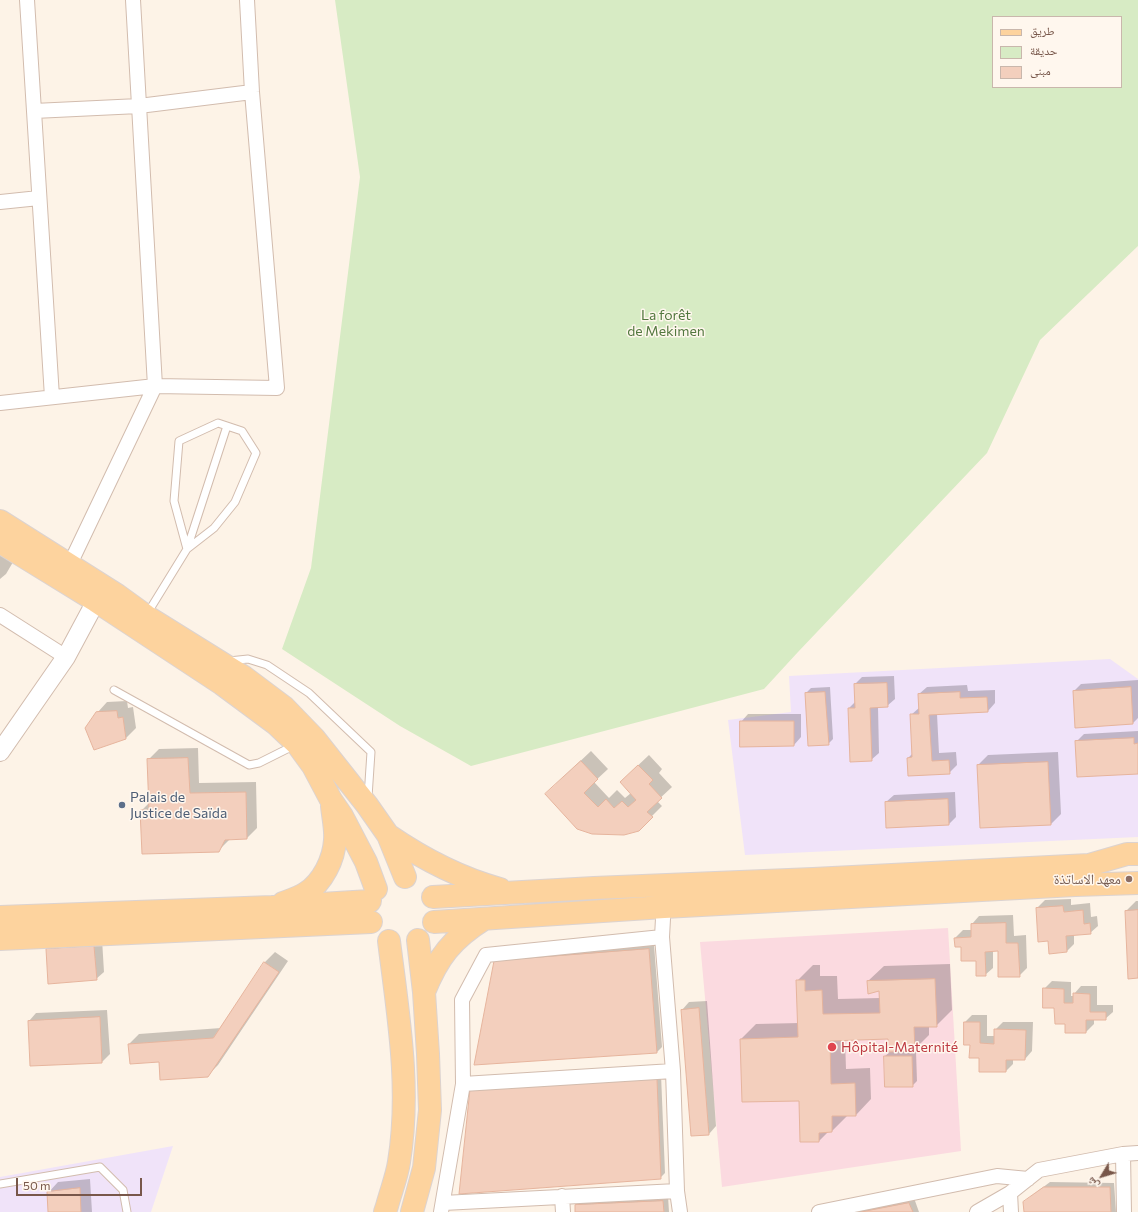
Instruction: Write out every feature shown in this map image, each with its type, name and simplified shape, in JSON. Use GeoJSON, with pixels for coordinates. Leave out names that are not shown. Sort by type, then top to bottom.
{"type":"FeatureCollection","features":[{"type":"Feature","properties":{"kind":"main road"},"geometry":{"type":"LineString","coordinates":[[0,521],[117,595],[142,622],[276,724],[297,744],[313,766],[331,800],[342,816],[366,862],[373,904],[379,933],[389,941],[401,944],[413,942],[426,934],[434,922],[436,909],[434,897],[430,890],[419,881],[412,878],[398,877],[386,881],[373,904]]}},
{"type":"Feature","properties":{"kind":"main road"},"geometry":{"type":"LineString","coordinates":[[0,542],[96,601],[142,622],[220,662],[244,677],[284,707],[314,738],[367,805],[388,835],[405,877]]}},
{"type":"Feature","properties":{"kind":"main road"},"geometry":{"type":"LineString","coordinates":[[272,907],[306,893],[316,885],[323,875],[333,852],[335,839],[331,800]]}},
{"type":"Feature","properties":{"kind":"main road"},"geometry":{"type":"LineString","coordinates":[[388,835],[411,851],[449,870],[488,885],[515,892]]}},
{"type":"Feature","properties":{"kind":"main road"},"geometry":{"type":"LineString","coordinates":[[1090,866],[1127,854],[1138,854]]}},
{"type":"Feature","properties":{"kind":"main road"},"geometry":{"type":"LineString","coordinates":[[434,897],[515,892],[1138,864]]}},
{"type":"Feature","properties":{"kind":"main road"},"geometry":{"type":"LineString","coordinates":[[1075,885],[1138,875]]}},
{"type":"Feature","properties":{"kind":"main road"},"geometry":{"type":"LineString","coordinates":[[434,922],[664,907],[1138,883]]}},
{"type":"Feature","properties":{"kind":"main road"},"geometry":{"type":"LineString","coordinates":[[0,917],[373,904]]}},
{"type":"Feature","properties":{"kind":"main road"},"geometry":{"type":"LineString","coordinates":[[0,939],[373,904]]}},
{"type":"Feature","properties":{"kind":"main road"},"geometry":{"type":"LineString","coordinates":[[424,992],[431,974],[453,942],[467,930],[484,919]]}},
{"type":"Feature","properties":{"kind":"main road"},"geometry":{"type":"LineString","coordinates":[[412,1212],[424,1168],[430,1110],[424,992],[418,940]]}},
{"type":"Feature","properties":{"kind":"main road"},"geometry":{"type":"LineString","coordinates":[[385,1212],[388,1206],[399,1163],[404,1110],[403,1056],[389,941]]}},
{"type":"Feature","properties":{"kind":"street"},"geometry":{"type":"LineString","coordinates":[[27,0],[52,397]]}},
{"type":"Feature","properties":{"kind":"street"},"geometry":{"type":"LineString","coordinates":[[70,564],[155,386],[133,0]]}},
{"type":"Feature","properties":{"kind":"street"},"geometry":{"type":"LineString","coordinates":[[0,403],[155,386],[277,388],[252,92],[247,0]]}},
{"type":"Feature","properties":{"kind":"street"},"geometry":{"type":"LineString","coordinates":[[34,111],[139,106],[252,92]]}},
{"type":"Feature","properties":{"kind":"street"},"geometry":{"type":"LineString","coordinates":[[0,202],[39,198]]}},
{"type":"Feature","properties":{"kind":"street"},"geometry":{"type":"LineString","coordinates":[[0,752],[66,657],[96,601]]}},
{"type":"Feature","properties":{"kind":"street"},"geometry":{"type":"LineString","coordinates":[[0,615],[66,657]]}},
{"type":"Feature","properties":{"kind":"street"},"geometry":{"type":"LineString","coordinates":[[665,885],[662,937],[673,1071],[677,1191],[680,1212]]}},
{"type":"Feature","properties":{"kind":"street"},"geometry":{"type":"LineString","coordinates":[[662,937],[486,955],[462,1000],[464,1084],[442,1207],[562,1196],[677,1191]]}},
{"type":"Feature","properties":{"kind":"street"},"geometry":{"type":"LineString","coordinates":[[464,1084],[673,1071]]}},
{"type":"Feature","properties":{"kind":"street"},"geometry":{"type":"LineString","coordinates":[[977,1212],[1010,1193],[1039,1170],[1123,1154],[1138,1153]]}},
{"type":"Feature","properties":{"kind":"street"},"geometry":{"type":"LineString","coordinates":[[1123,1154],[1124,1212]]}},
{"type":"Feature","properties":{"kind":"street"},"geometry":{"type":"LineString","coordinates":[[819,1212],[997,1176],[1028,1179]]}},
{"type":"Feature","properties":{"kind":"street"},"geometry":{"type":"LineString","coordinates":[[1010,1193],[1011,1212]]}},
{"type":"Feature","properties":{"kind":"street"},"geometry":{"type":"LineString","coordinates":[[562,1196],[563,1212]]}},
{"type":"Feature","properties":{"kind":"lane"},"geometry":{"type":"LineString","coordinates":[[218,422],[242,431],[256,452],[235,502],[214,528],[187,549],[174,500],[179,441],[218,422]]}},
{"type":"Feature","properties":{"kind":"lane"},"geometry":{"type":"LineString","coordinates":[[142,622],[187,549],[227,426]]}},
{"type":"Feature","properties":{"kind":"lane"},"geometry":{"type":"LineString","coordinates":[[220,662],[248,660],[267,665],[309,693],[371,752],[367,805]]}},
{"type":"Feature","properties":{"kind":"lane"},"geometry":{"type":"LineString","coordinates":[[114,690],[249,765],[259,763],[297,744]]}},
{"type":"Feature","properties":{"kind":"lane"},"geometry":{"type":"LineString","coordinates":[[0,1184],[100,1167],[123,1190],[127,1212]]}},
{"type":"Feature","properties":{"kind":"shaded area"},"geometry":{"type":"Polygon","coordinates":[[[1110,659],[1138,679],[1138,837],[745,855],[728,720],[791,712],[789,676],[1110,659]]]}},
{"type":"Feature","properties":{"kind":"shaded area","name":"Hôpital-Maternité"},"geometry":{"type":"Polygon","coordinates":[[[948,928],[961,1151],[722,1187],[700,942],[948,928]]]}},
{"type":"Feature","properties":{"kind":"shaded area"},"geometry":{"type":"Polygon","coordinates":[[[173,1146],[151,1212],[0,1212],[0,1177],[173,1146]]]}},
{"type":"Feature","properties":{"kind":"green space","name":"La forêt de Mekimen"},"geometry":{"type":"Polygon","coordinates":[[[335,0],[1138,0],[1138,246],[1040,340],[987,453],[764,689],[471,766],[400,726],[282,649],[311,568],[360,177],[335,0]]]}},
{"type":"Feature","properties":{"kind":"building"},"geometry":{"type":"Polygon","coordinates":[[[887,683],[888,707],[870,708],[872,761],[850,762],[848,708],[855,708],[854,684],[887,683]]]}},
{"type":"Feature","properties":{"kind":"building"},"geometry":{"type":"Polygon","coordinates":[[[1131,687],[1133,724],[1075,728],[1073,691],[1131,687]]]}},
{"type":"Feature","properties":{"kind":"building"},"geometry":{"type":"Polygon","coordinates":[[[825,692],[829,745],[808,746],[805,693],[825,692]]]}},
{"type":"Feature","properties":{"kind":"building"},"geometry":{"type":"Polygon","coordinates":[[[960,692],[960,698],[987,697],[988,712],[929,715],[932,761],[949,760],[950,774],[908,776],[907,758],[912,757],[910,714],[919,714],[918,694],[960,692]]]}},
{"type":"Feature","properties":{"kind":"building"},"geometry":{"type":"Polygon","coordinates":[[[117,711],[118,718],[123,717],[126,739],[94,750],[85,728],[96,712],[117,711]]]}},
{"type":"Feature","properties":{"kind":"building"},"geometry":{"type":"Polygon","coordinates":[[[740,721],[794,721],[794,746],[740,747],[740,721]]]}},
{"type":"Feature","properties":{"kind":"building"},"geometry":{"type":"Polygon","coordinates":[[[1134,738],[1134,744],[1138,743],[1138,774],[1077,777],[1075,741],[1134,738]]]}},
{"type":"Feature","properties":{"kind":"building"},"geometry":{"type":"Polygon","coordinates":[[[188,758],[190,793],[246,792],[247,839],[225,840],[219,852],[142,854],[140,810],[149,810],[147,759],[188,758]]]}},
{"type":"Feature","properties":{"kind":"building"},"geometry":{"type":"Polygon","coordinates":[[[581,761],[598,779],[584,793],[598,807],[606,799],[614,808],[622,801],[628,807],[636,800],[620,782],[638,765],[653,780],[649,784],[662,798],[647,812],[653,817],[639,831],[624,835],[592,834],[577,829],[545,794],[581,761]]]}},
{"type":"Feature","properties":{"kind":"building"},"geometry":{"type":"Polygon","coordinates":[[[1048,762],[1051,825],[980,828],[977,765],[1048,762]]]}},
{"type":"Feature","properties":{"kind":"building"},"geometry":{"type":"Polygon","coordinates":[[[948,799],[949,825],[886,828],[885,802],[948,799]]]}},
{"type":"Feature","properties":{"kind":"building"},"geometry":{"type":"Polygon","coordinates":[[[1063,906],[1064,912],[1083,910],[1084,924],[1090,923],[1091,934],[1066,936],[1067,952],[1049,954],[1048,941],[1038,942],[1036,908],[1063,906]]]}},
{"type":"Feature","properties":{"kind":"building"},"geometry":{"type":"Polygon","coordinates":[[[1138,910],[1138,978],[1128,979],[1125,911],[1138,910]]]}},
{"type":"Feature","properties":{"kind":"building"},"geometry":{"type":"Polygon","coordinates":[[[1006,923],[1006,943],[1018,943],[1020,977],[998,977],[998,951],[985,952],[986,976],[976,976],[976,961],[961,961],[961,947],[955,947],[954,938],[971,937],[971,924],[1006,923]]]}},
{"type":"Feature","properties":{"kind":"building"},"geometry":{"type":"Polygon","coordinates":[[[94,946],[97,980],[48,984],[46,949],[94,946]]]}},
{"type":"Feature","properties":{"kind":"building"},"geometry":{"type":"Polygon","coordinates":[[[649,949],[657,1053],[474,1065],[494,961],[649,949]]]}},
{"type":"Feature","properties":{"kind":"building"},"geometry":{"type":"Polygon","coordinates":[[[264,962],[279,972],[208,1077],[160,1080],[159,1062],[130,1064],[128,1044],[213,1038],[264,962]]]}},
{"type":"Feature","properties":{"kind":"building"},"geometry":{"type":"Polygon","coordinates":[[[935,979],[937,1027],[914,1027],[915,1051],[888,1052],[888,1039],[830,1041],[831,1084],[855,1083],[856,1116],[832,1116],[832,1132],[819,1133],[819,1142],[800,1142],[799,1101],[742,1102],[740,1039],[798,1037],[796,980],[805,980],[805,991],[822,990],[823,1014],[880,1013],[879,991],[868,994],[867,981],[935,979]]]}},
{"type":"Feature","properties":{"kind":"building"},"geometry":{"type":"Polygon","coordinates":[[[1043,988],[1064,989],[1064,1003],[1073,1003],[1073,993],[1090,994],[1090,1012],[1106,1012],[1106,1020],[1086,1020],[1086,1033],[1065,1033],[1065,1024],[1055,1024],[1054,1008],[1043,1008],[1043,988]]]}},
{"type":"Feature","properties":{"kind":"building"},"geometry":{"type":"Polygon","coordinates":[[[699,1008],[709,1135],[691,1136],[681,1010],[699,1008]]]}},
{"type":"Feature","properties":{"kind":"building"},"geometry":{"type":"Polygon","coordinates":[[[100,1017],[102,1063],[30,1066],[28,1021],[100,1017]]]}},
{"type":"Feature","properties":{"kind":"building"},"geometry":{"type":"Polygon","coordinates":[[[964,1022],[980,1022],[980,1043],[994,1044],[994,1029],[1026,1030],[1025,1060],[1006,1060],[1006,1072],[979,1072],[979,1058],[969,1058],[970,1045],[964,1045],[964,1022]]]}},
{"type":"Feature","properties":{"kind":"building"},"geometry":{"type":"Polygon","coordinates":[[[884,1056],[912,1056],[913,1087],[885,1087],[884,1056]]]}},
{"type":"Feature","properties":{"kind":"building"},"geometry":{"type":"Polygon","coordinates":[[[657,1079],[661,1179],[459,1194],[470,1089],[657,1079]]]}},
{"type":"Feature","properties":{"kind":"building"},"geometry":{"type":"Polygon","coordinates":[[[1044,1187],[1110,1187],[1111,1212],[1024,1212],[1023,1202],[1044,1187]]]}},
{"type":"Feature","properties":{"kind":"building"},"geometry":{"type":"Polygon","coordinates":[[[80,1188],[81,1212],[48,1212],[47,1192],[80,1188]]]}},
{"type":"Feature","properties":{"kind":"building"},"geometry":{"type":"Polygon","coordinates":[[[663,1201],[664,1212],[575,1212],[575,1205],[663,1201]]]}},
{"type":"Feature","properties":{"kind":"building"},"geometry":{"type":"Polygon","coordinates":[[[909,1203],[913,1212],[861,1212],[909,1203]]]}},
{"type":"Feature","properties":{"kind":"place","name":"Palais de Justice de Saïda"},"geometry":{"type":"Point","coordinates":[122,805]}},
{"type":"Feature","properties":{"kind":"place","name":"معهد الاساتذة"},"geometry":{"type":"Point","coordinates":[1129,879]}},
{"type":"Feature","properties":{"kind":"place","name":"Hôpital-Maternité"},"geometry":{"type":"Point","coordinates":[832,1047]}}]}
